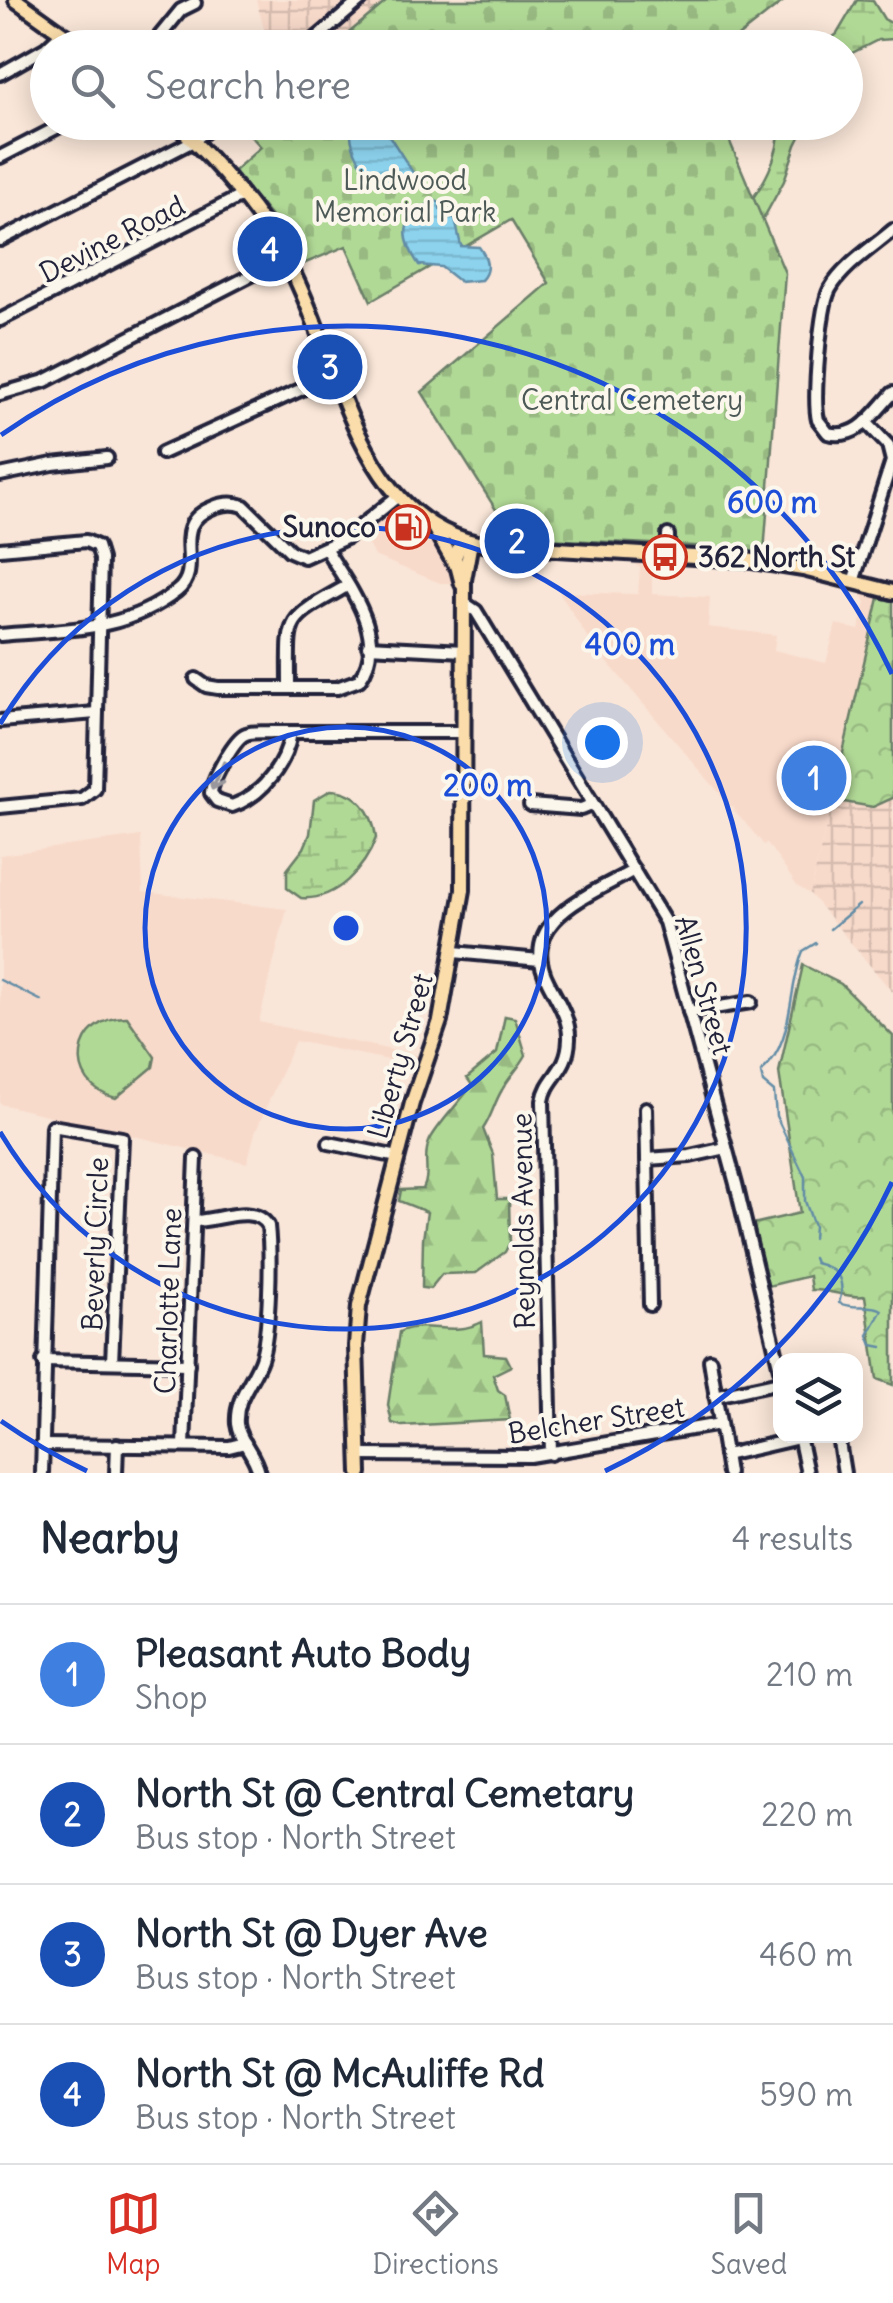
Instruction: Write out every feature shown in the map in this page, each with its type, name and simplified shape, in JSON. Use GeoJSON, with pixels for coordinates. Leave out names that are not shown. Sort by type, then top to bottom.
{"type":"FeatureCollection","features":[{"type":"Feature","properties":{"kind":"main road"},"geometry":{"type":"LineString","coordinates":[[20,1],[58,30]]}},
{"type":"Feature","properties":{"kind":"main road"},"geometry":{"type":"LineString","coordinates":[[193,141],[244,195],[285,258],[366,449],[398,496],[433,526],[467,541],[504,547],[766,563],[893,592]]}},
{"type":"Feature","properties":{"kind":"main road","name":"Liberty Street"},"geometry":{"type":"LineString","coordinates":[[433,526],[456,566],[464,596]]}},
{"type":"Feature","properties":{"kind":"main road"},"geometry":{"type":"LineString","coordinates":[[456,566],[455,554],[467,541]]}},
{"type":"Feature","properties":{"kind":"main road","name":"Liberty Street"},"geometry":{"type":"LineString","coordinates":[[360,1473],[358,1310],[415,1094],[440,1021],[464,883],[467,541]]}},
{"type":"Feature","properties":{"kind":"street"},"geometry":{"type":"LineString","coordinates":[[326,30],[361,0]]}},
{"type":"Feature","properties":{"kind":"street"},"geometry":{"type":"LineString","coordinates":[[164,30],[178,13],[195,2]]}},
{"type":"Feature","properties":{"kind":"street"},"geometry":{"type":"LineString","coordinates":[[0,74],[30,57]]}},
{"type":"Feature","properties":{"kind":"street"},"geometry":{"type":"LineString","coordinates":[[0,157],[33,140]]}},
{"type":"Feature","properties":{"kind":"street"},"geometry":{"type":"LineString","coordinates":[[0,240],[193,141]]}},
{"type":"Feature","properties":{"kind":"street","name":"Devine Road"},"geometry":{"type":"LineString","coordinates":[[0,320],[244,195]]}},
{"type":"Feature","properties":{"kind":"street"},"geometry":{"type":"LineString","coordinates":[[893,230],[837,279],[824,307],[818,420],[828,433],[840,436],[855,431],[893,393]]}},
{"type":"Feature","properties":{"kind":"street"},"geometry":{"type":"LineString","coordinates":[[0,394],[46,381],[285,258]]}},
{"type":"Feature","properties":{"kind":"street"},"geometry":{"type":"LineString","coordinates":[[162,453],[335,374]]}},
{"type":"Feature","properties":{"kind":"street"},"geometry":{"type":"LineString","coordinates":[[853,582],[892,461],[888,445],[866,422]]}},
{"type":"Feature","properties":{"kind":"street"},"geometry":{"type":"LineString","coordinates":[[0,475],[107,458]]}},
{"type":"Feature","properties":{"kind":"street"},"geometry":{"type":"LineString","coordinates":[[0,635],[124,621],[180,589],[188,576],[190,524],[203,511],[218,505],[234,503],[247,508],[296,556],[311,556],[360,528],[398,496]]}},
{"type":"Feature","properties":{"kind":"street"},"geometry":{"type":"LineString","coordinates":[[668,535],[668,556]]}},
{"type":"Feature","properties":{"kind":"street"},"geometry":{"type":"LineString","coordinates":[[0,549],[82,541],[97,546],[101,559],[96,778],[91,794],[78,800],[0,807]]}},
{"type":"Feature","properties":{"kind":"street"},"geometry":{"type":"LineString","coordinates":[[196,679],[214,688],[351,686],[364,672],[366,620],[326,549]]}},
{"type":"Feature","properties":{"kind":"street"},"geometry":{"type":"LineString","coordinates":[[288,688],[288,637],[293,621],[348,586]]}},
{"type":"Feature","properties":{"kind":"street","name":"Allen Street"},"geometry":{"type":"LineString","coordinates":[[464,596],[666,927],[776,1353]]}},
{"type":"Feature","properties":{"kind":"street"},"geometry":{"type":"LineString","coordinates":[[368,646],[464,651]]}},
{"type":"Feature","properties":{"kind":"street"},"geometry":{"type":"LineString","coordinates":[[0,721],[96,713]]}},
{"type":"Feature","properties":{"kind":"street"},"geometry":{"type":"LineString","coordinates":[[291,732],[289,744],[258,793],[232,806],[216,801],[211,793],[212,784],[242,736],[291,732],[464,732]]}},
{"type":"Feature","properties":{"kind":"street"},"geometry":{"type":"LineString","coordinates":[[530,805],[581,809],[593,804]]}},
{"type":"Feature","properties":{"kind":"street"},"geometry":{"type":"LineString","coordinates":[[454,952],[540,960],[541,942],[553,920],[634,870]]}},
{"type":"Feature","properties":{"kind":"street","name":"Reynolds Avenue"},"geometry":{"type":"LineString","coordinates":[[540,960],[570,1036],[566,1062],[546,1089],[543,1106],[551,1454]]}},
{"type":"Feature","properties":{"kind":"street"},"geometry":{"type":"LineString","coordinates":[[689,1012],[751,1002]]}},
{"type":"Feature","properties":{"kind":"street"},"geometry":{"type":"LineString","coordinates":[[646,1108],[650,1305]]}},
{"type":"Feature","properties":{"kind":"street","name":"Beverly Circle"},"geometry":{"type":"LineString","coordinates":[[112,1362],[122,1138],[52,1126],[43,1362],[188,1364]]}},
{"type":"Feature","properties":{"kind":"street"},"geometry":{"type":"LineString","coordinates":[[329,1142],[398,1157]]}},
{"type":"Feature","properties":{"kind":"street"},"geometry":{"type":"LineString","coordinates":[[647,1159],[726,1148]]}},
{"type":"Feature","properties":{"kind":"street","name":"Charlotte Lane"},"geometry":{"type":"LineString","coordinates":[[184,1446],[196,1158]]}},
{"type":"Feature","properties":{"kind":"street"},"geometry":{"type":"LineString","coordinates":[[194,1221],[252,1214],[263,1217],[268,1226],[264,1350],[242,1392],[237,1416],[238,1430],[255,1456],[259,1473]]}},
{"type":"Feature","properties":{"kind":"street"},"geometry":{"type":"LineString","coordinates":[[710,1360],[728,1473]]}},
{"type":"Feature","properties":{"kind":"street"},"geometry":{"type":"LineString","coordinates":[[42,1473],[43,1362]]}},
{"type":"Feature","properties":{"kind":"street"},"geometry":{"type":"LineString","coordinates":[[716,1396],[773,1384]]}},
{"type":"Feature","properties":{"kind":"street","name":"Belcher Street"},"geometry":{"type":"LineString","coordinates":[[359,1455],[494,1463],[720,1424]]}},
{"type":"Feature","properties":{"kind":"street"},"geometry":{"type":"LineString","coordinates":[[42,1445],[228,1446],[245,1442]]}},
{"type":"Feature","properties":{"kind":"street"},"geometry":{"type":"LineString","coordinates":[[725,1455],[773,1443]]}},
{"type":"Feature","properties":{"kind":"street"},"geometry":{"type":"LineString","coordinates":[[801,1443],[807,1473]]}},
{"type":"Feature","properties":{"kind":"street"},"geometry":{"type":"LineString","coordinates":[[839,1443],[844,1473]]}},
{"type":"Feature","properties":{"kind":"street"},"geometry":{"type":"LineString","coordinates":[[116,1473],[117,1445]]}},
{"type":"Feature","properties":{"kind":"shaded area"},"geometry":{"type":"Polygon","coordinates":[[[256,0],[388,0],[353,30],[264,30],[256,0]]]}},
{"type":"Feature","properties":{"kind":"shaded area"},"geometry":{"type":"Polygon","coordinates":[[[397,507],[437,543],[455,583],[440,583],[374,556],[363,535],[397,507]]]}},
{"type":"Feature","properties":{"kind":"shaded area"},"geometry":{"type":"Polygon","coordinates":[[[633,563],[659,564],[652,571],[652,594],[710,597],[708,627],[776,635],[774,650],[826,663],[836,624],[859,630],[866,602],[860,593],[879,598],[810,894],[797,886],[772,850],[591,643],[559,592],[638,594],[640,568],[633,563]]]}},
{"type":"Feature","properties":{"kind":"shaded area"},"geometry":{"type":"Polygon","coordinates":[[[893,798],[893,993],[810,894],[832,800],[873,806],[893,798]]]}},
{"type":"Feature","properties":{"kind":"shaded area"},"geometry":{"type":"Polygon","coordinates":[[[141,836],[143,892],[287,909],[259,1022],[421,1056],[417,1066],[295,1041],[255,1133],[247,1163],[0,1104],[0,855],[141,836]]]}},
{"type":"Feature","properties":{"kind":"green space"},"geometry":{"type":"Polygon","coordinates":[[[388,0],[785,0],[747,30],[352,30],[388,0]]]}},
{"type":"Feature","properties":{"kind":"green space"},"geometry":{"type":"Polygon","coordinates":[[[857,0],[873,1],[884,19],[893,24],[893,39],[878,40],[863,48],[863,30],[839,30],[857,0]]]}},
{"type":"Feature","properties":{"kind":"green space","name":"Central Cemetery"},"geometry":{"type":"Polygon","coordinates":[[[255,140],[729,140],[785,273],[764,553],[715,547],[502,537],[505,524],[422,392],[549,283],[511,220],[371,301],[346,246],[301,265],[272,218],[234,171],[261,147],[255,140]]]}},
{"type":"Feature","properties":{"kind":"green space"},"geometry":{"type":"Polygon","coordinates":[[[778,140],[798,140],[784,181],[762,221],[743,212],[758,191],[778,140]]]}},
{"type":"Feature","properties":{"kind":"green space"},"geometry":{"type":"Polygon","coordinates":[[[879,598],[893,601],[893,798],[873,807],[832,800],[879,598]]]}},
{"type":"Feature","properties":{"kind":"green space"},"geometry":{"type":"Polygon","coordinates":[[[331,790],[349,794],[362,805],[372,820],[376,838],[365,860],[348,880],[326,894],[301,898],[287,888],[287,870],[310,834],[314,800],[331,790]]]}},
{"type":"Feature","properties":{"kind":"green space"},"geometry":{"type":"Polygon","coordinates":[[[803,965],[841,984],[893,1036],[893,1385],[877,1379],[865,1296],[811,1290],[809,1276],[768,1286],[753,1224],[800,1213],[779,1072],[803,965]]]}},
{"type":"Feature","properties":{"kind":"green space"},"geometry":{"type":"Polygon","coordinates":[[[505,1016],[515,1018],[526,1055],[502,1090],[483,1129],[493,1154],[497,1199],[509,1199],[510,1242],[505,1252],[476,1273],[442,1274],[430,1289],[422,1288],[427,1212],[399,1201],[401,1190],[423,1189],[429,1142],[472,1085],[467,1078],[497,1053],[505,1016]]]}},
{"type":"Feature","properties":{"kind":"green space"},"geometry":{"type":"Polygon","coordinates":[[[127,1017],[155,1057],[153,1067],[116,1098],[99,1091],[88,1080],[81,1053],[85,1039],[95,1028],[109,1020],[127,1017]]]}},
{"type":"Feature","properties":{"kind":"green space"},"geometry":{"type":"Polygon","coordinates":[[[482,1322],[484,1354],[506,1356],[511,1366],[493,1375],[498,1390],[505,1395],[510,1420],[402,1426],[392,1423],[388,1405],[399,1332],[419,1327],[460,1328],[482,1322]]]}},
{"type":"Feature","properties":{"kind":"water"},"geometry":{"type":"Polygon","coordinates":[[[352,140],[392,140],[419,182],[417,191],[377,180],[363,167],[352,140]]]}},
{"type":"Feature","properties":{"kind":"water"},"geometry":{"type":"Polygon","coordinates":[[[435,201],[455,219],[461,246],[479,247],[482,251],[487,268],[481,280],[460,282],[441,267],[419,265],[408,244],[407,227],[415,213],[435,201]]]}},
{"type":"Feature","properties":{"kind":"waterway"},"geometry":{"type":"LineString","coordinates":[[830,929],[859,905]]}},
{"type":"Feature","properties":{"kind":"waterway"},"geometry":{"type":"LineString","coordinates":[[813,1238],[814,1226],[805,1201],[805,1177],[776,1116],[774,1092],[763,1083],[761,1072],[780,1046],[803,951],[816,943]]}},
{"type":"Feature","properties":{"kind":"waterway"},"geometry":{"type":"LineString","coordinates":[[0,980],[42,1001]]}},
{"type":"Feature","properties":{"kind":"waterway"},"geometry":{"type":"LineString","coordinates":[[813,1258],[838,1276],[839,1303],[882,1310],[868,1335],[872,1345],[882,1347]]}},
{"type":"Feature","properties":{"kind":"place","name":"North St @ McAuliffe Rd"},"geometry":{"type":"Point","coordinates":[270,249]}},
{"type":"Feature","properties":{"kind":"place","name":"North St @ Dyer Ave"},"geometry":{"type":"Point","coordinates":[330,367]}},
{"type":"Feature","properties":{"kind":"place","name":"Sunoco"},"geometry":{"type":"Point","coordinates":[408,527]}},
{"type":"Feature","properties":{"kind":"place","name":"North St @ Central Cemetary"},"geometry":{"type":"Point","coordinates":[517,541]}},
{"type":"Feature","properties":{"kind":"place","name":"362 North St"},"geometry":{"type":"Point","coordinates":[665,557]}},
{"type":"Feature","properties":{"kind":"place","name":"Pleasant Auto Body"},"geometry":{"type":"Point","coordinates":[814,778]}},
{"type":"Feature","properties":{"kind":"park label","name":"Lindwood Memorial Park"},"geometry":{"type":"Point","coordinates":[405,196]}}]}
